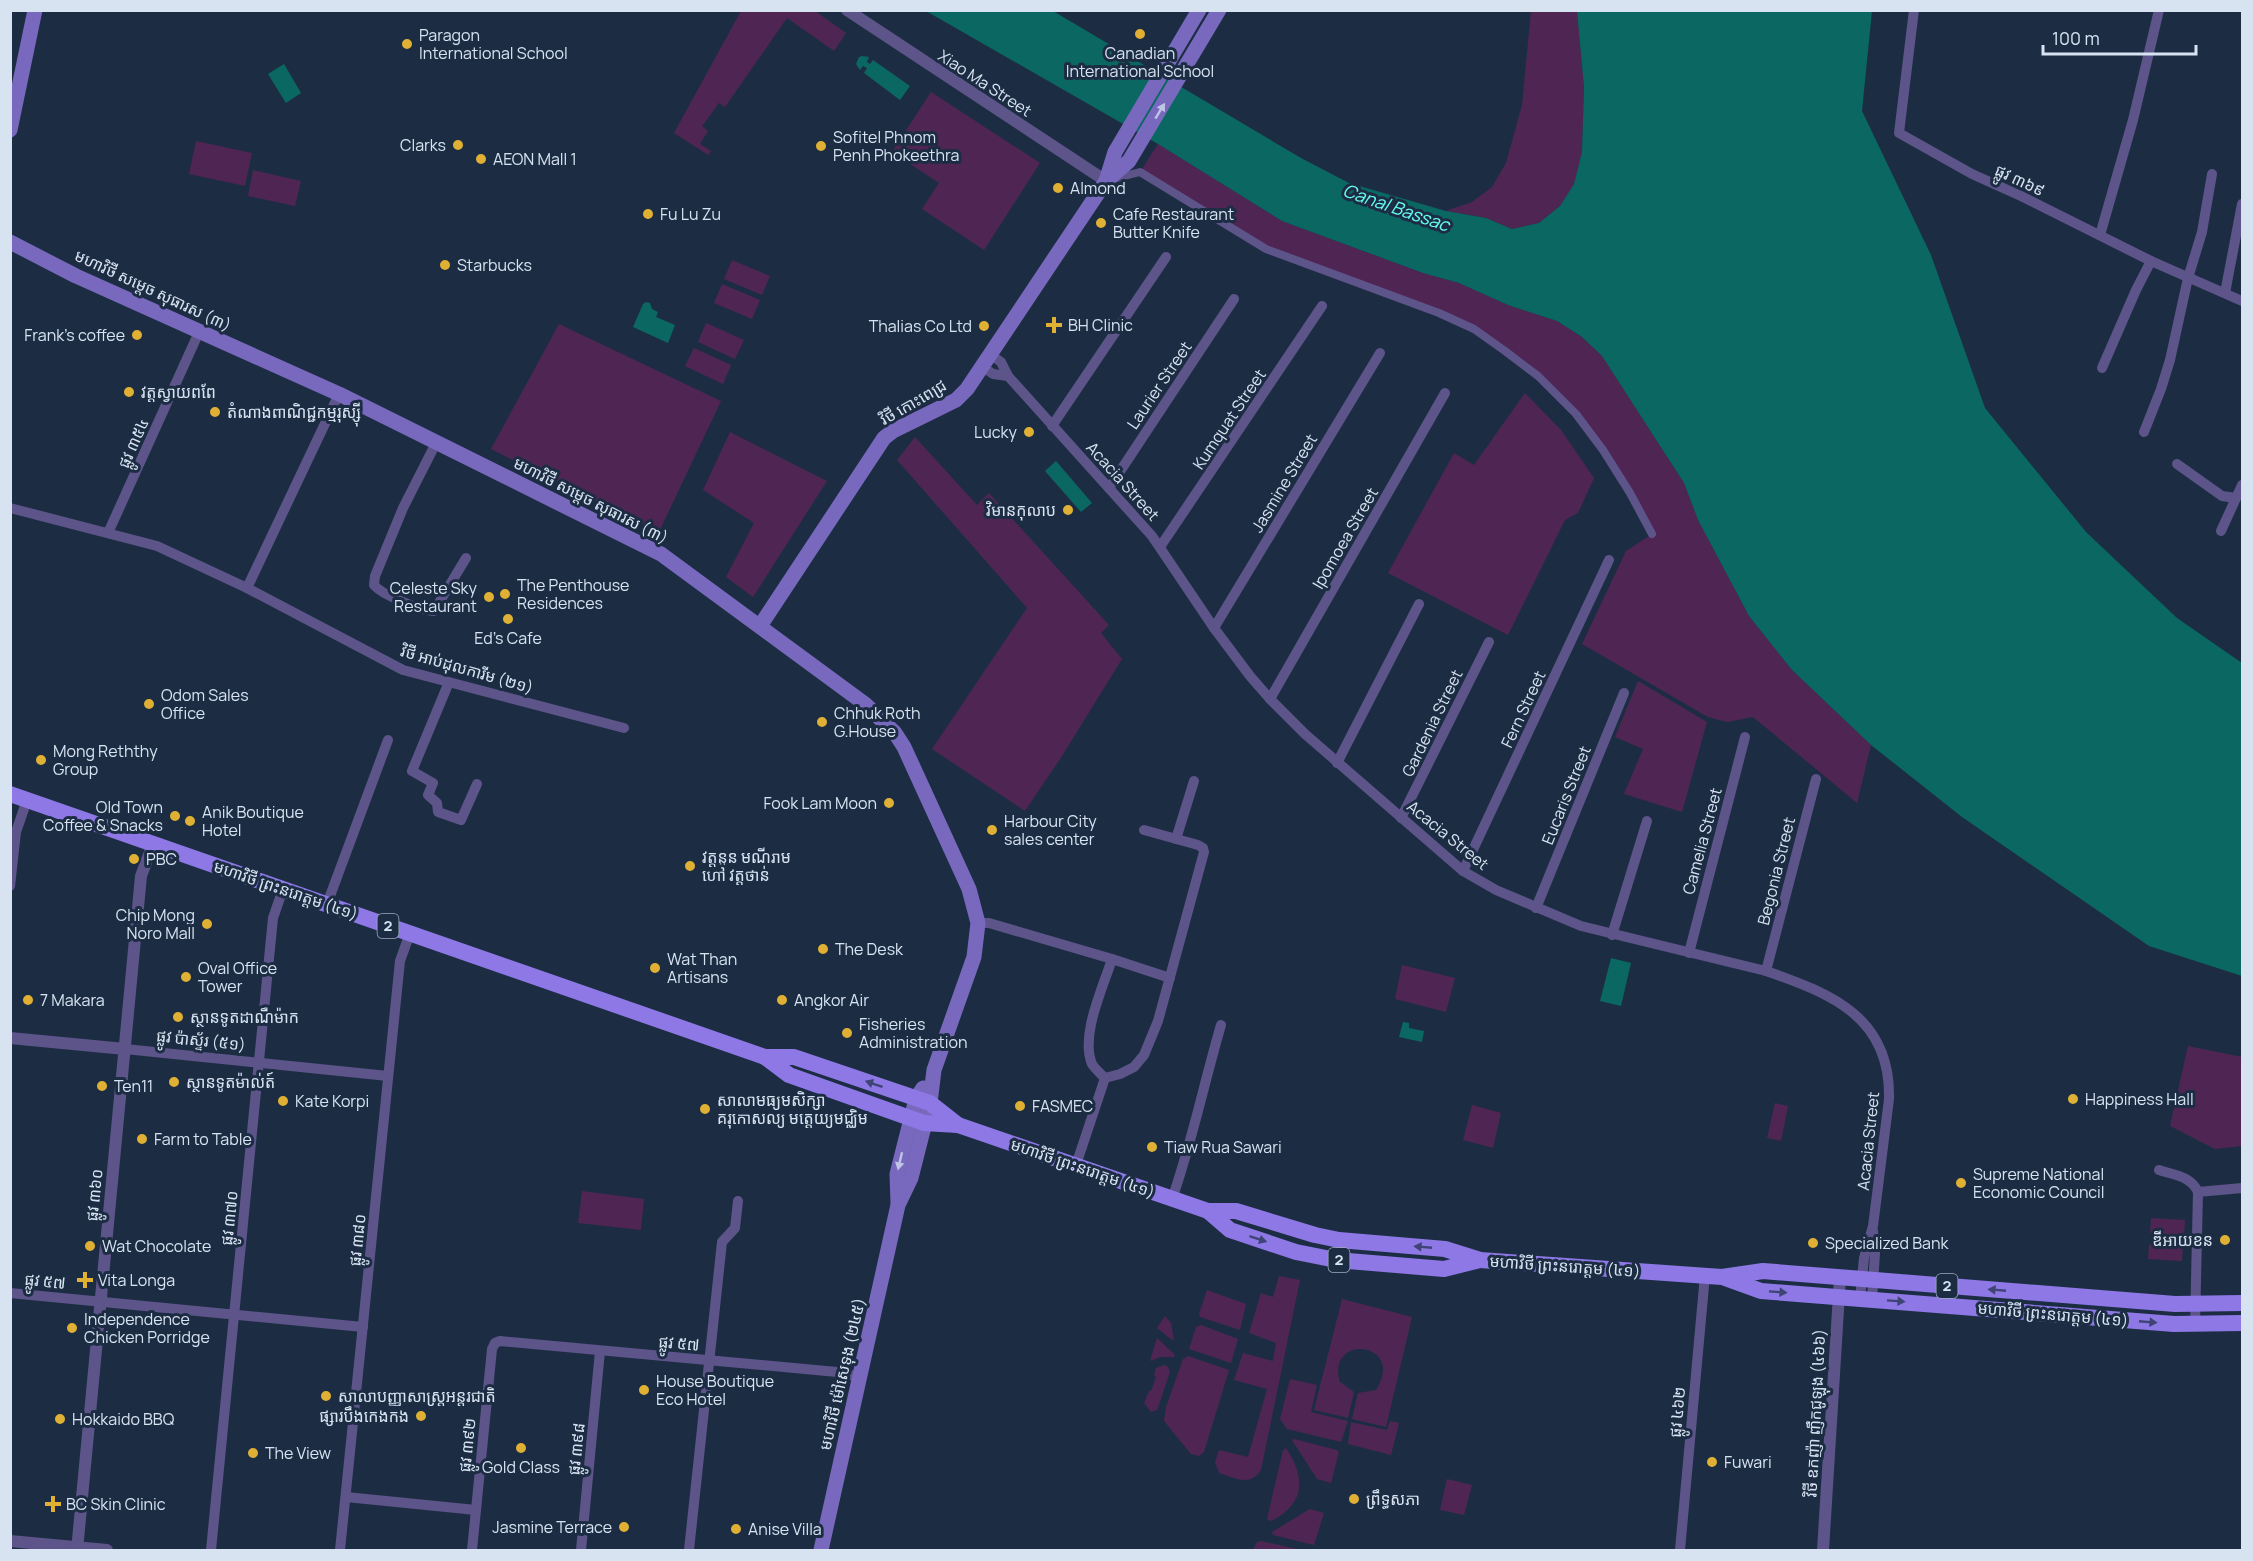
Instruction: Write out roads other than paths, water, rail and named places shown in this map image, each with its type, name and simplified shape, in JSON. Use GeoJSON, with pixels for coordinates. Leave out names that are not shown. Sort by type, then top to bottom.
{"type":"FeatureCollection","features":[{"type":"Feature","properties":{"kind":"main road"},"geometry":{"type":"LineString","coordinates":[[10,130],[35,10]]}},
{"type":"Feature","properties":{"kind":"main road","name":"វិថី កោះពេជ្រ"},"geometry":{"type":"LineString","coordinates":[[1106,181],[1115,152],[1199,10]]}},
{"type":"Feature","properties":{"kind":"main road","name":"វិថី កោះពេជ្រ"},"geometry":{"type":"LineString","coordinates":[[760,626],[884,438],[893,431],[956,400],[967,389],[1106,181],[1129,161],[1220,10]]}},
{"type":"Feature","properties":{"kind":"main road","name":"មហាវិថី សម្តេច សុធារស (៣)"},"geometry":{"type":"LineString","coordinates":[[10,242],[76,276],[339,394],[661,554],[865,704],[895,733],[904,747],[965,879],[978,923],[974,957],[917,1121]]}},
{"type":"Feature","properties":{"kind":"main road","name":"មហាវិថី ព្រះនរោត្តម (៤១)"},"geometry":{"type":"LineString","coordinates":[[10,794],[765,1057],[789,1076],[917,1121],[958,1125],[1172,1198],[1208,1211],[1230,1230],[1319,1257],[1444,1269],[1480,1260],[1705,1275],[1722,1277],[1761,1291],[2195,1325],[2242,1323]]}},
{"type":"Feature","properties":{"kind":"main road","name":"មហាវិថី ព្រះនរោត្តម (៤១)"},"geometry":{"type":"LineString","coordinates":[[765,1057],[794,1057],[923,1101],[958,1125]]}},
{"type":"Feature","properties":{"kind":"main road","name":"មហាវិថី ម៉ៅសេទុង (២៤៥)"},"geometry":{"type":"LineString","coordinates":[[821,1551],[898,1205],[897,1174],[917,1121]]}},
{"type":"Feature","properties":{"kind":"main road","name":"មហាវិថី ព្រះនរោត្តម (៤១)"},"geometry":{"type":"LineString","coordinates":[[1722,1277],[1763,1271],[2195,1305],[2242,1303]]}},
{"type":"Feature","properties":{"kind":"street","name":"Xiao Ma Street"},"geometry":{"type":"LineString","coordinates":[[847,10],[1106,181]]}},
{"type":"Feature","properties":{"kind":"street","name":"ផ្លូវ ៣៦៩"},"geometry":{"type":"LineString","coordinates":[[1914,10],[1899,133],[1972,174],[2151,261],[2242,301]]}},
{"type":"Feature","properties":{"kind":"street"},"geometry":{"type":"LineString","coordinates":[[2100,235],[2133,120],[2159,10]]}},
{"type":"Feature","properties":{"kind":"street"},"geometry":{"type":"LineString","coordinates":[[1106,181],[1140,172],[1266,249],[1405,299],[1474,329],[1538,376],[1576,414],[1603,450],[1652,534]]}},
{"type":"Feature","properties":{"kind":"street"},"geometry":{"type":"LineString","coordinates":[[2144,432],[2170,360],[2188,278],[2204,224],[2212,174]]}},
{"type":"Feature","properties":{"kind":"street"},"geometry":{"type":"LineString","coordinates":[[2225,293],[2242,204]]}},
{"type":"Feature","properties":{"kind":"street"},"geometry":{"type":"LineString","coordinates":[[1052,426],[1166,256]]}},
{"type":"Feature","properties":{"kind":"street"},"geometry":{"type":"LineString","coordinates":[[2102,368],[2151,261]]}},
{"type":"Feature","properties":{"kind":"street","name":"Laurier Street"},"geometry":{"type":"LineString","coordinates":[[1109,488],[1234,299]]}},
{"type":"Feature","properties":{"kind":"street","name":"Kumquat Street"},"geometry":{"type":"LineString","coordinates":[[1160,548],[1322,306]]}},
{"type":"Feature","properties":{"kind":"street","name":"ផ្លូវ ៣៥៤"},"geometry":{"type":"LineString","coordinates":[[108,533],[199,332]]}},
{"type":"Feature","properties":{"kind":"street","name":"Jasmine Street"},"geometry":{"type":"LineString","coordinates":[[1214,628],[1380,352]]}},
{"type":"Feature","properties":{"kind":"street","name":"Acacia Street"},"geometry":{"type":"LineString","coordinates":[[987,361],[993,374],[1008,376],[1160,548],[1214,628],[1270,699],[1337,762],[1463,871],[1496,890],[1581,926],[1766,971],[1814,989],[1859,1018],[1876,1038],[1886,1059],[1889,1079],[1889,1100],[1866,1299]]}},
{"type":"Feature","properties":{"kind":"street","name":"Ipomoea Street"},"geometry":{"type":"LineString","coordinates":[[1270,699],[1445,393]]}},
{"type":"Feature","properties":{"kind":"street"},"geometry":{"type":"LineString","coordinates":[[247,588],[339,394]]}},
{"type":"Feature","properties":{"kind":"street"},"geometry":{"type":"LineString","coordinates":[[436,443],[403,508],[375,576],[374,585],[383,592],[434,612],[466,558]]}},
{"type":"Feature","properties":{"kind":"street"},"geometry":{"type":"LineString","coordinates":[[2177,464],[2222,496],[2236,498]]}},
{"type":"Feature","properties":{"kind":"street"},"geometry":{"type":"LineString","coordinates":[[2221,531],[2242,485]]}},
{"type":"Feature","properties":{"kind":"street","name":"វិថី អាប់ដុលការីម (២១)"},"geometry":{"type":"LineString","coordinates":[[10,508],[157,546],[247,588],[403,670],[624,728]]}},
{"type":"Feature","properties":{"kind":"street","name":"Fern Street"},"geometry":{"type":"LineString","coordinates":[[1463,871],[1609,560]]}},
{"type":"Feature","properties":{"kind":"street"},"geometry":{"type":"LineString","coordinates":[[1337,762],[1419,604]]}},
{"type":"Feature","properties":{"kind":"street","name":"Gardenia Street"},"geometry":{"type":"LineString","coordinates":[[1401,818],[1489,642]]}},
{"type":"Feature","properties":{"kind":"street"},"geometry":{"type":"LineString","coordinates":[[449,682],[412,771],[434,783],[428,795],[438,803],[438,812],[461,820],[477,784]]}},
{"type":"Feature","properties":{"kind":"street","name":"Eucaris Street"},"geometry":{"type":"LineString","coordinates":[[1536,908],[1624,693]]}},
{"type":"Feature","properties":{"kind":"street","name":"Camelia Street"},"geometry":{"type":"LineString","coordinates":[[1689,953],[1745,737]]}},
{"type":"Feature","properties":{"kind":"street"},"geometry":{"type":"LineString","coordinates":[[327,904],[388,740]]}},
{"type":"Feature","properties":{"kind":"street","name":"Begonia Street"},"geometry":{"type":"LineString","coordinates":[[1766,971],[1816,779]]}},
{"type":"Feature","properties":{"kind":"street"},"geometry":{"type":"LineString","coordinates":[[1176,839],[1194,781]]}},
{"type":"Feature","properties":{"kind":"street"},"geometry":{"type":"LineString","coordinates":[[10,886],[16,832],[27,800]]}},
{"type":"Feature","properties":{"kind":"street"},"geometry":{"type":"LineString","coordinates":[[1612,935],[1647,821]]}},
{"type":"Feature","properties":{"kind":"street"},"geometry":{"type":"LineString","coordinates":[[1105,1078],[1134,1067],[1144,1055],[1158,1021],[1204,852],[1203,848],[1198,845],[1144,830]]}},
{"type":"Feature","properties":{"kind":"street","name":"ផ្លូវ ៣៦០"},"geometry":{"type":"LineString","coordinates":[[77,1549],[141,876],[153,844]]}},
{"type":"Feature","properties":{"kind":"street","name":"ផ្លូវ ៣៧០"},"geometry":{"type":"LineString","coordinates":[[211,1551],[273,918],[283,889]]}},
{"type":"Feature","properties":{"kind":"street"},"geometry":{"type":"LineString","coordinates":[[978,923],[989,923],[1170,978]]}},
{"type":"Feature","properties":{"kind":"street","name":"ផ្លូវ ៣៨០"},"geometry":{"type":"LineString","coordinates":[[340,1551],[400,961],[410,933]]}},
{"type":"Feature","properties":{"kind":"street"},"geometry":{"type":"LineString","coordinates":[[1105,1078],[1093,1066],[1088,1036],[1112,959]]}},
{"type":"Feature","properties":{"kind":"street"},"geometry":{"type":"LineString","coordinates":[[1172,1198],[1189,1149],[1205,1080],[1221,1026]]}},
{"type":"Feature","properties":{"kind":"street","name":"ផ្លូវ ប៉ាស្ទ័រ (៥១)"},"geometry":{"type":"LineString","coordinates":[[10,1038],[388,1076]]}},
{"type":"Feature","properties":{"kind":"street"},"geometry":{"type":"LineString","coordinates":[[1076,1165],[1105,1078]]}},
{"type":"Feature","properties":{"kind":"street"},"geometry":{"type":"LineString","coordinates":[[2159,1170],[2189,1180],[2194,1183],[2198,1192],[2195,1325]]}},
{"type":"Feature","properties":{"kind":"street"},"geometry":{"type":"LineString","coordinates":[[2198,1192],[2242,1188]]}},
{"type":"Feature","properties":{"kind":"street"},"geometry":{"type":"LineString","coordinates":[[689,1551],[722,1242],[735,1228],[738,1201]]}},
{"type":"Feature","properties":{"kind":"street","name":"ផ្លូវ ៤៦២"},"geometry":{"type":"LineString","coordinates":[[1680,1551],[1705,1275]]}},
{"type":"Feature","properties":{"kind":"street","name":"វិថី ឧកញ៉ា ញឹកជូឡុង (៤៦៦)"},"geometry":{"type":"LineString","coordinates":[[1823,1551],[1840,1278]]}},
{"type":"Feature","properties":{"kind":"street","name":"ផ្លូវ ៥៧"},"geometry":{"type":"LineString","coordinates":[[10,1293],[363,1327]]}},
{"type":"Feature","properties":{"kind":"street","name":"ផ្លូវ ៥៧"},"geometry":{"type":"LineString","coordinates":[[495,1343],[501,1341],[709,1360],[837,1372],[860,1377]]}},
{"type":"Feature","properties":{"kind":"street","name":"ផ្លូវ ៣៩២"},"geometry":{"type":"LineString","coordinates":[[472,1551],[492,1349],[495,1343]]}},
{"type":"Feature","properties":{"kind":"street","name":"ផ្លូវ ៣៩៨"},"geometry":{"type":"LineString","coordinates":[[581,1551],[600,1351]]}},
{"type":"Feature","properties":{"kind":"street"},"geometry":{"type":"LineString","coordinates":[[346,1497],[476,1510]]}},
{"type":"Feature","properties":{"kind":"street"},"geometry":{"type":"LineString","coordinates":[[10,1541],[107,1551]]}},
{"type":"Feature","properties":{"kind":"water","name":"Canal Bassac"},"geometry":{"type":"Polygon","coordinates":[[[926,11],[1053,11],[1301,158],[1349,183],[1446,211],[1486,218],[1512,229],[1539,223],[1560,206],[1574,184],[1582,152],[1584,87],[1577,11],[1872,11],[1862,111],[1931,255],[1985,408],[2086,532],[2177,618],[2242,663],[2242,976],[2149,946],[1962,817],[1871,745],[1792,670],[1749,616],[1698,520],[1684,483],[1602,356],[1582,337],[1557,321],[1508,305],[1459,283],[1423,273],[1282,221],[1158,144],[926,11]]]}},
{"type":"Feature","properties":{"kind":"water"},"geometry":{"type":"Polygon","coordinates":[[[862,56],[869,57],[867,62],[870,64],[873,60],[910,86],[900,100],[864,73],[867,68],[863,66],[860,70],[856,64],[862,56]]]}},
{"type":"Feature","properties":{"kind":"water"},"geometry":{"type":"Polygon","coordinates":[[[284,64],[301,93],[286,103],[268,74],[284,64]]]}},
{"type":"Feature","properties":{"kind":"water"},"geometry":{"type":"Polygon","coordinates":[[[646,302],[658,312],[656,317],[675,325],[668,343],[633,327],[646,302]]]}},
{"type":"Feature","properties":{"kind":"water"},"geometry":{"type":"Polygon","coordinates":[[[1056,461],[1092,503],[1081,512],[1045,471],[1056,461]]]}},
{"type":"Feature","properties":{"kind":"water"},"geometry":{"type":"Polygon","coordinates":[[[1611,958],[1631,963],[1621,1006],[1600,1001],[1611,958]]]}},
{"type":"Feature","properties":{"kind":"water"},"geometry":{"type":"Polygon","coordinates":[[[1403,1022],[1409,1023],[1409,1028],[1424,1031],[1422,1042],[1399,1037],[1403,1022]]]}},
{"type":"Feature","properties":{"kind":"place","name":"Canadian International School"},"geometry":{"type":"Point","coordinates":[1140,34]}},
{"type":"Feature","properties":{"kind":"place","name":"Paragon International School"},"geometry":{"type":"Point","coordinates":[407,44]}},
{"type":"Feature","properties":{"kind":"place","name":"Clarks"},"geometry":{"type":"Point","coordinates":[458,145]}},
{"type":"Feature","properties":{"kind":"place","name":"Sofitel Phnom Penh Phokeethra"},"geometry":{"type":"Point","coordinates":[821,146]}},
{"type":"Feature","properties":{"kind":"place","name":"AEON Mall 1"},"geometry":{"type":"Point","coordinates":[481,159]}},
{"type":"Feature","properties":{"kind":"place","name":"Almond"},"geometry":{"type":"Point","coordinates":[1058,188]}},
{"type":"Feature","properties":{"kind":"place","name":"Fu Lu Zu"},"geometry":{"type":"Point","coordinates":[648,214]}},
{"type":"Feature","properties":{"kind":"place","name":"Cafe Restaurant Butter Knife"},"geometry":{"type":"Point","coordinates":[1101,223]}},
{"type":"Feature","properties":{"kind":"place","name":"Starbucks"},"geometry":{"type":"Point","coordinates":[445,265]}},
{"type":"Feature","properties":{"kind":"place","name":"BH Clinic"},"geometry":{"type":"Point","coordinates":[1054,325]}},
{"type":"Feature","properties":{"kind":"place","name":"Thalias Co Ltd"},"geometry":{"type":"Point","coordinates":[984,326]}},
{"type":"Feature","properties":{"kind":"place","name":"Frank's coffee"},"geometry":{"type":"Point","coordinates":[137,335]}},
{"type":"Feature","properties":{"kind":"place","name":"វត្តស្វាយពពែ"},"geometry":{"type":"Point","coordinates":[129,392]}},
{"type":"Feature","properties":{"kind":"place","name":"តំណាងពាណិជ្ជកម្មរុស្ស៊ី"},"geometry":{"type":"Point","coordinates":[215,412]}},
{"type":"Feature","properties":{"kind":"place","name":"Lucky"},"geometry":{"type":"Point","coordinates":[1029,432]}},
{"type":"Feature","properties":{"kind":"place","name":"វិមានកុលាប"},"geometry":{"type":"Point","coordinates":[1068,510]}},
{"type":"Feature","properties":{"kind":"place","name":"The Penthouse Residences"},"geometry":{"type":"Point","coordinates":[505,594]}},
{"type":"Feature","properties":{"kind":"place","name":"Celeste Sky Restaurant"},"geometry":{"type":"Point","coordinates":[489,597]}},
{"type":"Feature","properties":{"kind":"place","name":"Ed's Cafe"},"geometry":{"type":"Point","coordinates":[508,619]}},
{"type":"Feature","properties":{"kind":"place","name":"Odom Sales Office"},"geometry":{"type":"Point","coordinates":[149,704]}},
{"type":"Feature","properties":{"kind":"place","name":"Chhuk Roth G.House"},"geometry":{"type":"Point","coordinates":[822,722]}},
{"type":"Feature","properties":{"kind":"place","name":"Mong Reththy Group"},"geometry":{"type":"Point","coordinates":[41,760]}},
{"type":"Feature","properties":{"kind":"place","name":"Fook Lam Moon"},"geometry":{"type":"Point","coordinates":[889,803]}},
{"type":"Feature","properties":{"kind":"place","name":"Old Town Coffee & Snacks"},"geometry":{"type":"Point","coordinates":[175,816]}},
{"type":"Feature","properties":{"kind":"place","name":"Anik Boutique Hotel"},"geometry":{"type":"Point","coordinates":[190,821]}},
{"type":"Feature","properties":{"kind":"place","name":"Harbour City sales center"},"geometry":{"type":"Point","coordinates":[992,830]}},
{"type":"Feature","properties":{"kind":"place","name":"PBC"},"geometry":{"type":"Point","coordinates":[134,859]}},
{"type":"Feature","properties":{"kind":"place","name":"វត្តនួន មណីរាម ហៅ វត្តថាន់"},"geometry":{"type":"Point","coordinates":[690,866]}},
{"type":"Feature","properties":{"kind":"place","name":"Chip Mong Noro Mall"},"geometry":{"type":"Point","coordinates":[207,924]}},
{"type":"Feature","properties":{"kind":"place","name":"The Desk"},"geometry":{"type":"Point","coordinates":[823,949]}},
{"type":"Feature","properties":{"kind":"place","name":"Wat Than Artisans"},"geometry":{"type":"Point","coordinates":[655,968]}},
{"type":"Feature","properties":{"kind":"place","name":"Oval Office Tower"},"geometry":{"type":"Point","coordinates":[186,977]}},
{"type":"Feature","properties":{"kind":"place","name":"7 Makara"},"geometry":{"type":"Point","coordinates":[28,1000]}},
{"type":"Feature","properties":{"kind":"place","name":"Angkor Air"},"geometry":{"type":"Point","coordinates":[782,1000]}},
{"type":"Feature","properties":{"kind":"place","name":"ស្ថានទូតដាណឺម៉ាក"},"geometry":{"type":"Point","coordinates":[178,1017]}},
{"type":"Feature","properties":{"kind":"place","name":"Fisheries Administration"},"geometry":{"type":"Point","coordinates":[847,1033]}},
{"type":"Feature","properties":{"kind":"place","name":"ស្ថានទូតម៉ាល់ត៍"},"geometry":{"type":"Point","coordinates":[174,1082]}},
{"type":"Feature","properties":{"kind":"place","name":"Ten11"},"geometry":{"type":"Point","coordinates":[102,1086]}},
{"type":"Feature","properties":{"kind":"place","name":"Happiness Hall"},"geometry":{"type":"Point","coordinates":[2073,1099]}},
{"type":"Feature","properties":{"kind":"place","name":"Kate Korpi"},"geometry":{"type":"Point","coordinates":[283,1101]}},
{"type":"Feature","properties":{"kind":"place","name":"FASMEC"},"geometry":{"type":"Point","coordinates":[1020,1106]}},
{"type":"Feature","properties":{"kind":"place","name":"សាលាមធ្យមសិក្សា គរុកោសល្យ មត្តេយ្យមជ្ឈិម"},"geometry":{"type":"Point","coordinates":[705,1109]}},
{"type":"Feature","properties":{"kind":"place","name":"Farm to Table"},"geometry":{"type":"Point","coordinates":[142,1139]}},
{"type":"Feature","properties":{"kind":"place","name":"Tiaw Rua Sawari"},"geometry":{"type":"Point","coordinates":[1152,1147]}},
{"type":"Feature","properties":{"kind":"place","name":"Supreme National Economic Council"},"geometry":{"type":"Point","coordinates":[1961,1183]}},
{"type":"Feature","properties":{"kind":"place","name":"ឌីអាយខន"},"geometry":{"type":"Point","coordinates":[2225,1240]}},
{"type":"Feature","properties":{"kind":"place","name":"Specialized Bank"},"geometry":{"type":"Point","coordinates":[1813,1243]}},
{"type":"Feature","properties":{"kind":"place","name":"Wat Chocolate"},"geometry":{"type":"Point","coordinates":[90,1246]}},
{"type":"Feature","properties":{"kind":"place","name":"Vita Longa"},"geometry":{"type":"Point","coordinates":[85,1280]}},
{"type":"Feature","properties":{"kind":"place","name":"Independence Chicken Porridge"},"geometry":{"type":"Point","coordinates":[72,1328]}},
{"type":"Feature","properties":{"kind":"place","name":"House Boutique Eco Hotel"},"geometry":{"type":"Point","coordinates":[644,1390]}},
{"type":"Feature","properties":{"kind":"place","name":"សាលាបញ្ញាសាស្ត្រអន្តរជាតិ"},"geometry":{"type":"Point","coordinates":[326,1396]}},
{"type":"Feature","properties":{"kind":"place","name":"ផ្សារបឹងកេងកង"},"geometry":{"type":"Point","coordinates":[421,1416]}},
{"type":"Feature","properties":{"kind":"place","name":"Hokkaido BBQ"},"geometry":{"type":"Point","coordinates":[60,1419]}},
{"type":"Feature","properties":{"kind":"place","name":"Gold Class"},"geometry":{"type":"Point","coordinates":[521,1448]}},
{"type":"Feature","properties":{"kind":"place","name":"The View"},"geometry":{"type":"Point","coordinates":[253,1453]}},
{"type":"Feature","properties":{"kind":"place","name":"Fuwari"},"geometry":{"type":"Point","coordinates":[1712,1462]}},
{"type":"Feature","properties":{"kind":"place","name":"ព្រឹទ្ធសភា"},"geometry":{"type":"Point","coordinates":[1354,1499]}},
{"type":"Feature","properties":{"kind":"place","name":"BC Skin Clinic"},"geometry":{"type":"Point","coordinates":[53,1504]}},
{"type":"Feature","properties":{"kind":"place","name":"Jasmine Terrace"},"geometry":{"type":"Point","coordinates":[624,1527]}},
{"type":"Feature","properties":{"kind":"place","name":"Anise Villa"},"geometry":{"type":"Point","coordinates":[736,1529]}}]}
